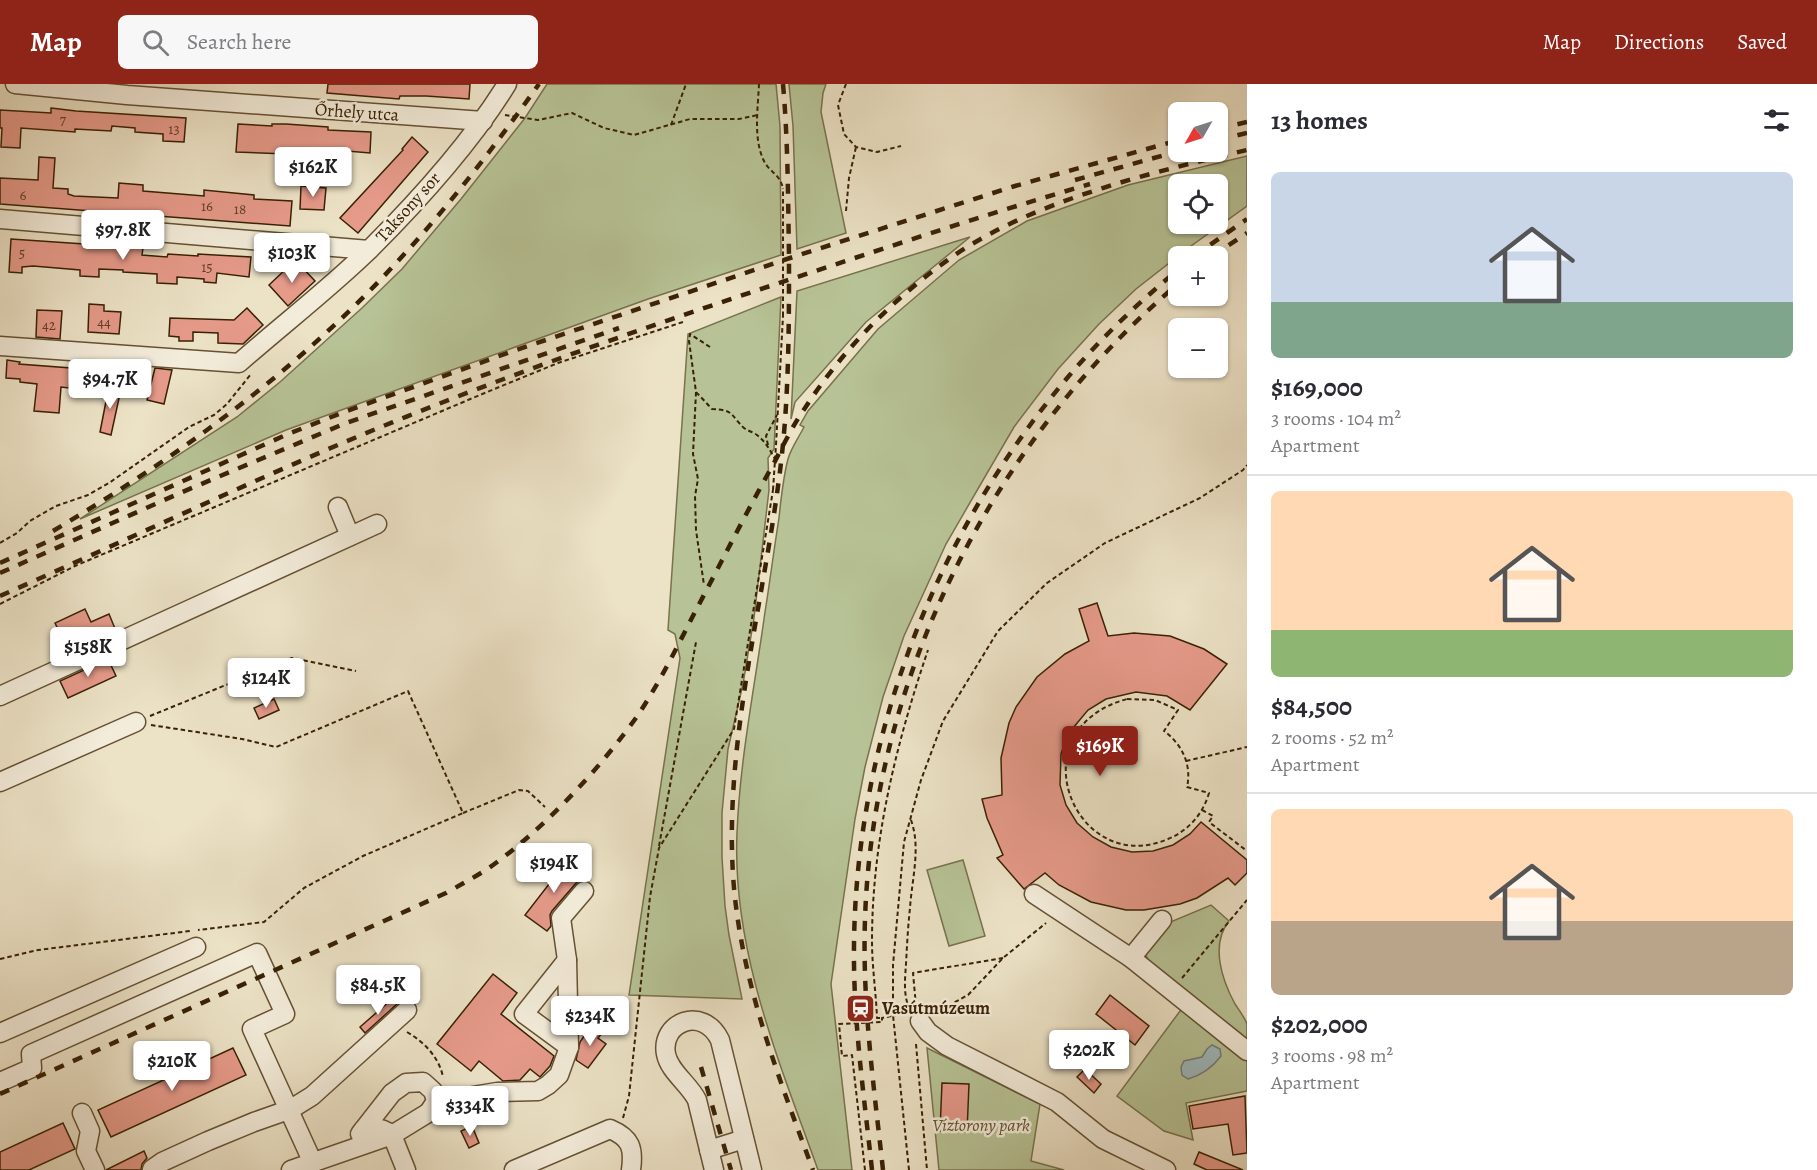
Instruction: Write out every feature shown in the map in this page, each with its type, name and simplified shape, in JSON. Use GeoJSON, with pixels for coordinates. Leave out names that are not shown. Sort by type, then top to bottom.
{"type":"FeatureCollection","features":[{"type":"Feature","properties":{"kind":"street","name":"Őrhely utca"},"geometry":{"type":"LineString","coordinates":[[15,84],[127,96],[486,117]]}},
{"type":"Feature","properties":{"kind":"street","name":"Taksony sor"},"geometry":{"type":"LineString","coordinates":[[245,358],[369,249],[422,193],[486,117],[507,84]]}},
{"type":"Feature","properties":{"kind":"street"},"geometry":{"type":"LineString","coordinates":[[0,219],[369,249]]}},
{"type":"Feature","properties":{"kind":"street"},"geometry":{"type":"LineString","coordinates":[[0,346],[245,358]]}},
{"type":"Feature","properties":{"kind":"street"},"geometry":{"type":"LineString","coordinates":[[338,507],[350,537]]}},
{"type":"Feature","properties":{"kind":"street"},"geometry":{"type":"LineString","coordinates":[[0,696],[377,524]]}},
{"type":"Feature","properties":{"kind":"street"},"geometry":{"type":"LineString","coordinates":[[0,782],[136,722]]}},
{"type":"Feature","properties":{"kind":"street"},"geometry":{"type":"LineString","coordinates":[[291,1170],[392,1135],[449,1100],[497,1092],[538,1090],[548,1085],[558,1075],[569,1047],[567,960],[561,918],[584,891]]}},
{"type":"Feature","properties":{"kind":"street"},"geometry":{"type":"LineString","coordinates":[[1034,894],[1131,958],[1247,1051]]}},
{"type":"Feature","properties":{"kind":"street"},"geometry":{"type":"LineString","coordinates":[[1131,958],[1162,920]]}},
{"type":"Feature","properties":{"kind":"street"},"geometry":{"type":"LineString","coordinates":[[0,1033],[196,947]]}},
{"type":"Feature","properties":{"kind":"street"},"geometry":{"type":"LineString","coordinates":[[0,1082],[32,1068],[31,1054],[257,953],[285,1014],[252,1029],[313,1163]]}},
{"type":"Feature","properties":{"kind":"street"},"geometry":{"type":"LineString","coordinates":[[567,960],[524,1014],[569,1047]]}},
{"type":"Feature","properties":{"kind":"street"},"geometry":{"type":"LineString","coordinates":[[152,1169],[208,1141],[288,1110],[312,1096],[407,1010]]}},
{"type":"Feature","properties":{"kind":"street"},"geometry":{"type":"LineString","coordinates":[[916,1018],[928,1032],[947,1046],[1057,1102],[1102,1139],[1166,1170]]}},
{"type":"Feature","properties":{"kind":"street"},"geometry":{"type":"LineString","coordinates":[[744,1139],[711,1163],[697,1100],[692,1089],[671,1065],[666,1054],[668,1037],[674,1028],[683,1023],[702,1022],[710,1025],[717,1034],[752,1170]]}},
{"type":"Feature","properties":{"kind":"street"},"geometry":{"type":"LineString","coordinates":[[350,1150],[392,1093],[406,1083],[423,1082],[433,1091],[436,1101],[429,1113]]}},
{"type":"Feature","properties":{"kind":"street"},"geometry":{"type":"LineString","coordinates":[[82,1113],[90,1131],[86,1151],[95,1170]]}},
{"type":"Feature","properties":{"kind":"street"},"geometry":{"type":"LineString","coordinates":[[363,1130],[370,1127],[384,1129],[392,1135],[406,1170]]}},
{"type":"Feature","properties":{"kind":"street"},"geometry":{"type":"LineString","coordinates":[[514,1170],[610,1129],[619,1133],[631,1145],[633,1157],[631,1170]]}},
{"type":"Feature","properties":{"kind":"path"},"geometry":{"type":"LineString","coordinates":[[671,125],[686,84]]}},
{"type":"Feature","properties":{"kind":"path"},"geometry":{"type":"LineString","coordinates":[[659,848],[734,729],[772,490],[783,316],[783,188],[781,179],[763,159],[759,145],[759,84]]}},
{"type":"Feature","properties":{"kind":"path"},"geometry":{"type":"LineString","coordinates":[[846,84],[838,105],[844,134],[856,147],[877,152],[901,146]]}},
{"type":"Feature","properties":{"kind":"path"},"geometry":{"type":"LineString","coordinates":[[486,117],[538,120],[573,112],[604,128],[634,135],[690,119],[739,119],[758,115]]}},
{"type":"Feature","properties":{"kind":"path"},"geometry":{"type":"LineString","coordinates":[[846,211],[849,178],[856,147]]}},
{"type":"Feature","properties":{"kind":"path"},"geometry":{"type":"LineString","coordinates":[[0,604],[75,566],[487,392],[558,363],[683,322]]}},
{"type":"Feature","properties":{"kind":"path"},"geometry":{"type":"LineString","coordinates":[[704,585],[696,530],[698,479],[693,454],[696,392],[690,334],[710,347]]}},
{"type":"Feature","properties":{"kind":"path"},"geometry":{"type":"LineString","coordinates":[[0,543],[17,533],[30,521],[56,506],[88,495],[109,483],[189,427],[214,415],[227,404],[250,377],[245,358]]}},
{"type":"Feature","properties":{"kind":"path"},"geometry":{"type":"LineString","coordinates":[[696,392],[712,409],[725,410],[734,414],[744,428],[757,435],[769,448],[775,459]]}},
{"type":"Feature","properties":{"kind":"path"},"geometry":{"type":"LineString","coordinates":[[769,448],[766,436],[778,412]]}},
{"type":"Feature","properties":{"kind":"path"},"geometry":{"type":"LineString","coordinates":[[909,1170],[893,1015],[893,965],[897,907],[904,842],[921,780],[943,721],[998,631],[1047,583],[1105,543],[1200,498],[1247,465]]}},
{"type":"Feature","properties":{"kind":"path"},"geometry":{"type":"LineString","coordinates":[[619,1133],[629,1096],[650,897],[696,642]]}},
{"type":"Feature","properties":{"kind":"path"},"geometry":{"type":"LineString","coordinates":[[916,1018],[904,1012],[878,1018],[872,940],[878,853],[884,810],[894,760],[910,702],[928,650]]}},
{"type":"Feature","properties":{"kind":"path"},"geometry":{"type":"LineString","coordinates":[[136,722],[292,658],[356,671]]}},
{"type":"Feature","properties":{"kind":"path"},"geometry":{"type":"LineString","coordinates":[[136,722],[242,739],[276,747],[408,691],[463,813]]}},
{"type":"Feature","properties":{"kind":"path"},"geometry":{"type":"LineString","coordinates":[[1127,699],[1155,700],[1178,710],[1164,731],[1178,744],[1186,761],[1189,773],[1187,786],[1209,793],[1202,810],[1186,829],[1170,839],[1142,845],[1123,843],[1105,837],[1082,819],[1072,802],[1066,784],[1067,755],[1079,729],[1100,709],[1127,699]]}},
{"type":"Feature","properties":{"kind":"path"},"geometry":{"type":"LineString","coordinates":[[1186,761],[1247,747]]}},
{"type":"Feature","properties":{"kind":"path"},"geometry":{"type":"LineString","coordinates":[[0,960],[38,950],[264,922],[304,888],[363,856],[519,790],[528,791],[545,807]]}},
{"type":"Feature","properties":{"kind":"path"},"geometry":{"type":"LineString","coordinates":[[1202,810],[1213,816],[1209,822],[1247,851]]}},
{"type":"Feature","properties":{"kind":"path"},"geometry":{"type":"LineString","coordinates":[[911,818],[916,833],[916,848],[909,908],[905,976],[906,1002],[916,1018]]}},
{"type":"Feature","properties":{"kind":"path"},"geometry":{"type":"LineString","coordinates":[[1172,989],[1247,900]]}},
{"type":"Feature","properties":{"kind":"path"},"geometry":{"type":"LineString","coordinates":[[916,1018],[968,994],[1003,958],[1060,911]]}},
{"type":"Feature","properties":{"kind":"path"},"geometry":{"type":"LineString","coordinates":[[916,1018],[914,973],[1003,958]]}},
{"type":"Feature","properties":{"kind":"path"},"geometry":{"type":"LineString","coordinates":[[865,1170],[852,1056],[842,1056],[839,1024],[882,1022],[882,1018]]}},
{"type":"Feature","properties":{"kind":"path"},"geometry":{"type":"LineString","coordinates":[[391,1024],[422,1041],[441,1066],[449,1100]]}},
{"type":"Feature","properties":{"kind":"path"},"geometry":{"type":"LineString","coordinates":[[916,1041],[927,1170]]}},
{"type":"Feature","properties":{"kind":"green space"},"geometry":{"type":"Polygon","coordinates":[[[547,84],[776,84],[780,126],[781,255],[648,299],[286,430],[80,519],[237,417],[280,382],[362,308],[402,269],[461,199],[525,118],[547,84]]]}},
{"type":"Feature","properties":{"kind":"green space"},"geometry":{"type":"Polygon","coordinates":[[[789,84],[826,84],[821,112],[846,233],[797,249],[793,126],[789,84]]]}},
{"type":"Feature","properties":{"kind":"green space"},"geometry":{"type":"Polygon","coordinates":[[[1247,156],[1247,206],[1228,220],[1228,174],[1173,174],[1247,156]]]}},
{"type":"Feature","properties":{"kind":"green space"},"geometry":{"type":"Polygon","coordinates":[[[1168,175],[1168,234],[1208,234],[1191,246],[1168,246],[1168,264],[1136,289],[1099,324],[1058,369],[1014,427],[946,544],[904,636],[883,697],[865,767],[855,819],[831,984],[852,1170],[818,1170],[761,1005],[750,963],[737,877],[737,833],[745,749],[783,481],[788,459],[804,427],[800,425],[808,411],[878,329],[959,260],[1027,221],[1128,185],[1168,175]]]}},
{"type":"Feature","properties":{"kind":"green space"},"geometry":{"type":"Polygon","coordinates":[[[970,237],[866,322],[795,402],[791,419],[797,291],[970,237]]]}},
{"type":"Feature","properties":{"kind":"green space"},"geometry":{"type":"Polygon","coordinates":[[[781,297],[774,449],[768,458],[769,490],[754,618],[743,684],[728,749],[722,813],[725,906],[742,999],[629,995],[680,658],[675,634],[668,630],[688,334],[781,297]]]}},
{"type":"Feature","properties":{"kind":"green space"},"geometry":{"type":"Polygon","coordinates":[[[963,860],[985,936],[949,946],[927,870],[963,860]]]}},
{"type":"Feature","properties":{"kind":"green space"},"geometry":{"type":"Polygon","coordinates":[[[1211,905],[1229,921],[1220,941],[1220,962],[1230,995],[1247,1024],[1247,1048],[1154,973],[1145,953],[1168,923],[1211,905]]]}},
{"type":"Feature","properties":{"kind":"green space"},"geometry":{"type":"Polygon","coordinates":[[[1186,1003],[1247,1053],[1247,1091],[1186,1103],[1193,1140],[1164,1131],[1117,1096],[1186,1003]]]}},
{"type":"Feature","properties":{"kind":"green space","name":"Víztorony park"},"geometry":{"type":"Polygon","coordinates":[[[927,1048],[1040,1104],[1031,1161],[1064,1170],[939,1170],[927,1048]]]}},
{"type":"Feature","properties":{"kind":"water"},"geometry":{"type":"Polygon","coordinates":[[[1212,1045],[1220,1049],[1221,1056],[1214,1064],[1188,1079],[1182,1075],[1181,1067],[1184,1061],[1202,1057],[1212,1045]]]}},
{"type":"Feature","properties":{"kind":"building"},"geometry":{"type":"Polygon","coordinates":[[[328,84],[470,84],[469,99],[400,96],[399,99],[327,93],[328,84]]]}},
{"type":"Feature","properties":{"kind":"building"},"geometry":{"type":"Polygon","coordinates":[[[51,108],[186,118],[184,142],[163,141],[163,134],[135,132],[135,128],[112,126],[111,131],[75,129],[75,132],[21,128],[20,148],[1,147],[0,110],[51,113],[51,108]]]}},
{"type":"Feature","properties":{"kind":"building"},"geometry":{"type":"Polygon","coordinates":[[[238,124],[272,126],[272,124],[286,124],[328,127],[328,130],[371,132],[370,153],[335,150],[335,153],[330,153],[329,160],[314,160],[313,155],[236,152],[238,124]]]}},
{"type":"Feature","properties":{"kind":"building"},"geometry":{"type":"Polygon","coordinates":[[[412,137],[428,152],[358,233],[340,218],[403,150],[412,137]]]}},
{"type":"Feature","properties":{"kind":"building"},"geometry":{"type":"Polygon","coordinates":[[[39,157],[55,158],[53,188],[68,189],[68,194],[74,196],[118,198],[119,183],[143,185],[143,191],[204,196],[204,190],[254,195],[254,199],[292,201],[290,226],[0,204],[0,178],[38,180],[39,157]]]}},
{"type":"Feature","properties":{"kind":"building"},"geometry":{"type":"Polygon","coordinates":[[[301,186],[326,188],[324,210],[300,209],[301,186]]]}},
{"type":"Feature","properties":{"kind":"building"},"geometry":{"type":"Polygon","coordinates":[[[11,239],[143,248],[142,255],[167,257],[168,254],[198,256],[198,254],[251,257],[249,277],[217,273],[216,283],[204,282],[204,279],[177,277],[177,284],[157,283],[157,274],[123,272],[123,270],[99,269],[99,277],[80,276],[80,270],[33,266],[22,267],[22,273],[9,272],[11,239]]]}},
{"type":"Feature","properties":{"kind":"building"},"geometry":{"type":"Polygon","coordinates":[[[300,265],[315,281],[288,306],[269,285],[289,266],[293,271],[300,265]]]}},
{"type":"Feature","properties":{"kind":"building"},"geometry":{"type":"Polygon","coordinates":[[[89,304],[104,305],[104,311],[121,312],[119,334],[88,332],[89,304]]]}},
{"type":"Feature","properties":{"kind":"building"},"geometry":{"type":"Polygon","coordinates":[[[247,308],[263,325],[243,344],[218,343],[218,333],[193,332],[193,341],[179,341],[179,337],[169,336],[170,318],[234,320],[247,308]]]}},
{"type":"Feature","properties":{"kind":"building"},"geometry":{"type":"Polygon","coordinates":[[[37,310],[62,311],[60,339],[36,337],[37,310]]]}},
{"type":"Feature","properties":{"kind":"building"},"geometry":{"type":"Polygon","coordinates":[[[7,360],[20,362],[19,364],[71,368],[69,388],[61,387],[59,413],[34,411],[37,384],[6,378],[7,360]]]}},
{"type":"Feature","properties":{"kind":"building"},"geometry":{"type":"Polygon","coordinates":[[[93,364],[110,366],[108,389],[91,388],[93,364]]]}},
{"type":"Feature","properties":{"kind":"building"},"geometry":{"type":"Polygon","coordinates":[[[155,368],[172,370],[164,404],[147,400],[155,368]]]}},
{"type":"Feature","properties":{"kind":"building"},"geometry":{"type":"Polygon","coordinates":[[[109,386],[121,389],[111,435],[100,432],[109,386]]]}},
{"type":"Feature","properties":{"kind":"building"},"geometry":{"type":"Polygon","coordinates":[[[1097,603],[1108,636],[1134,633],[1170,636],[1204,649],[1227,664],[1190,710],[1167,696],[1136,692],[1106,699],[1088,710],[1068,734],[1061,754],[1060,785],[1066,805],[1077,823],[1093,837],[1111,847],[1132,852],[1153,851],[1173,845],[1190,834],[1201,822],[1247,860],[1247,873],[1235,885],[1228,878],[1197,898],[1180,904],[1144,910],[1126,910],[1091,902],[1059,885],[1045,873],[1024,889],[997,858],[1003,855],[987,818],[982,799],[1002,795],[1001,758],[1009,723],[1016,707],[1037,677],[1065,654],[1089,641],[1079,609],[1097,603]]]}},
{"type":"Feature","properties":{"kind":"building"},"geometry":{"type":"Polygon","coordinates":[[[85,609],[91,622],[109,614],[116,631],[69,652],[55,623],[85,609]]]}},
{"type":"Feature","properties":{"kind":"building"},"geometry":{"type":"Polygon","coordinates":[[[108,659],[116,676],[68,698],[60,681],[108,659]]]}},
{"type":"Feature","properties":{"kind":"building"},"geometry":{"type":"Polygon","coordinates":[[[274,699],[279,710],[259,719],[254,708],[274,699]]]}},
{"type":"Feature","properties":{"kind":"building"},"geometry":{"type":"Polygon","coordinates":[[[570,857],[582,866],[573,879],[577,882],[552,911],[551,926],[547,931],[525,915],[570,857]]]}},
{"type":"Feature","properties":{"kind":"building"},"geometry":{"type":"Polygon","coordinates":[[[493,974],[517,993],[501,1014],[554,1056],[550,1066],[540,1077],[530,1069],[520,1080],[503,1081],[479,1061],[471,1071],[437,1044],[493,974]]]}},
{"type":"Feature","properties":{"kind":"building"},"geometry":{"type":"Polygon","coordinates":[[[1110,995],[1149,1026],[1135,1045],[1096,1014],[1110,995]]]}},
{"type":"Feature","properties":{"kind":"building"},"geometry":{"type":"Polygon","coordinates":[[[392,999],[397,1004],[365,1033],[360,1027],[392,999]]]}},
{"type":"Feature","properties":{"kind":"building"},"geometry":{"type":"Polygon","coordinates":[[[592,1024],[603,1032],[598,1038],[606,1044],[588,1068],[576,1060],[580,1042],[592,1024]]]}},
{"type":"Feature","properties":{"kind":"building"},"geometry":{"type":"Polygon","coordinates":[[[233,1048],[246,1075],[111,1137],[98,1110],[233,1048]]]}},
{"type":"Feature","properties":{"kind":"building"},"geometry":{"type":"Polygon","coordinates":[[[1085,1069],[1101,1084],[1094,1093],[1077,1077],[1085,1069]]]}},
{"type":"Feature","properties":{"kind":"building"},"geometry":{"type":"Polygon","coordinates":[[[942,1083],[969,1084],[967,1132],[940,1131],[942,1083]]]}},
{"type":"Feature","properties":{"kind":"building"},"geometry":{"type":"Polygon","coordinates":[[[1245,1096],[1247,1153],[1233,1155],[1228,1124],[1193,1129],[1189,1106],[1245,1096]]]}},
{"type":"Feature","properties":{"kind":"building"},"geometry":{"type":"Polygon","coordinates":[[[63,1123],[75,1149],[29,1170],[0,1170],[0,1152],[63,1123]]]}},
{"type":"Feature","properties":{"kind":"building"},"geometry":{"type":"Polygon","coordinates":[[[472,1126],[479,1143],[469,1148],[461,1131],[472,1126]]]}},
{"type":"Feature","properties":{"kind":"building"},"geometry":{"type":"Polygon","coordinates":[[[144,1151],[147,1158],[141,1170],[106,1170],[144,1151]]]}},
{"type":"Feature","properties":{"kind":"building"},"geometry":{"type":"Polygon","coordinates":[[[1199,1152],[1243,1170],[1207,1170],[1194,1164],[1199,1152]]]}},
{"type":"Feature","properties":{"kind":"railway"},"geometry":{"type":"LineString","coordinates":[[53,531],[146,473],[191,441],[278,375],[319,339],[397,262],[435,219],[539,84]]}},
{"type":"Feature","properties":{"kind":"railway"},"geometry":{"type":"LineString","coordinates":[[783,84],[789,256],[787,391],[773,523],[739,732],[732,836],[734,888],[745,961],[775,1066],[813,1170]]}},
{"type":"Feature","properties":{"kind":"railway"},"geometry":{"type":"LineString","coordinates":[[1228,127],[1247,122]]}},
{"type":"Feature","properties":{"kind":"railway"},"geometry":{"type":"LineString","coordinates":[[1228,138],[1247,133]]}},
{"type":"Feature","properties":{"kind":"railway"},"geometry":{"type":"LineString","coordinates":[[0,563],[288,434],[513,351],[799,255],[1015,186],[1168,143]]}},
{"type":"Feature","properties":{"kind":"railway"},"geometry":{"type":"LineString","coordinates":[[0,1094],[446,893],[486,870],[548,818],[588,778],[623,736],[654,690],[796,421],[836,365],[890,307],[952,257],[984,237],[1019,220],[1056,204],[1133,179],[1247,150]]}},
{"type":"Feature","properties":{"kind":"railway"},"geometry":{"type":"LineString","coordinates":[[1075,180],[1168,154]]}},
{"type":"Feature","properties":{"kind":"railway"},"geometry":{"type":"LineString","coordinates":[[0,596],[326,450],[487,385],[761,289],[1090,184]]}},
{"type":"Feature","properties":{"kind":"railway"},"geometry":{"type":"LineString","coordinates":[[1208,246],[1247,219]]}},
{"type":"Feature","properties":{"kind":"railway"},"geometry":{"type":"LineString","coordinates":[[1227,246],[1247,233]]}},
{"type":"Feature","properties":{"kind":"railway"},"geometry":{"type":"LineString","coordinates":[[872,1170],[855,1001],[854,945],[858,868],[870,791],[888,716],[912,643],[942,571],[979,503],[1021,438],[1068,377],[1094,348],[1135,307],[1168,278]]}},
{"type":"Feature","properties":{"kind":"railway"},"geometry":{"type":"LineString","coordinates":[[883,1170],[867,1013],[865,919],[873,828],[891,739],[919,652],[956,568],[1000,489],[1053,414],[1113,345],[1168,293]]}},
{"type":"Feature","properties":{"kind":"railway"},"geometry":{"type":"LineString","coordinates":[[0,573],[180,493],[346,423],[619,328]]}},
{"type":"Feature","properties":{"kind":"railway"},"geometry":{"type":"LineString","coordinates":[[701,1067],[731,1170]]}},
{"type":"Feature","properties":{"kind":"place","name":"Vasútmúzeum"},"geometry":{"type":"Point","coordinates":[861,1008]}}]}
